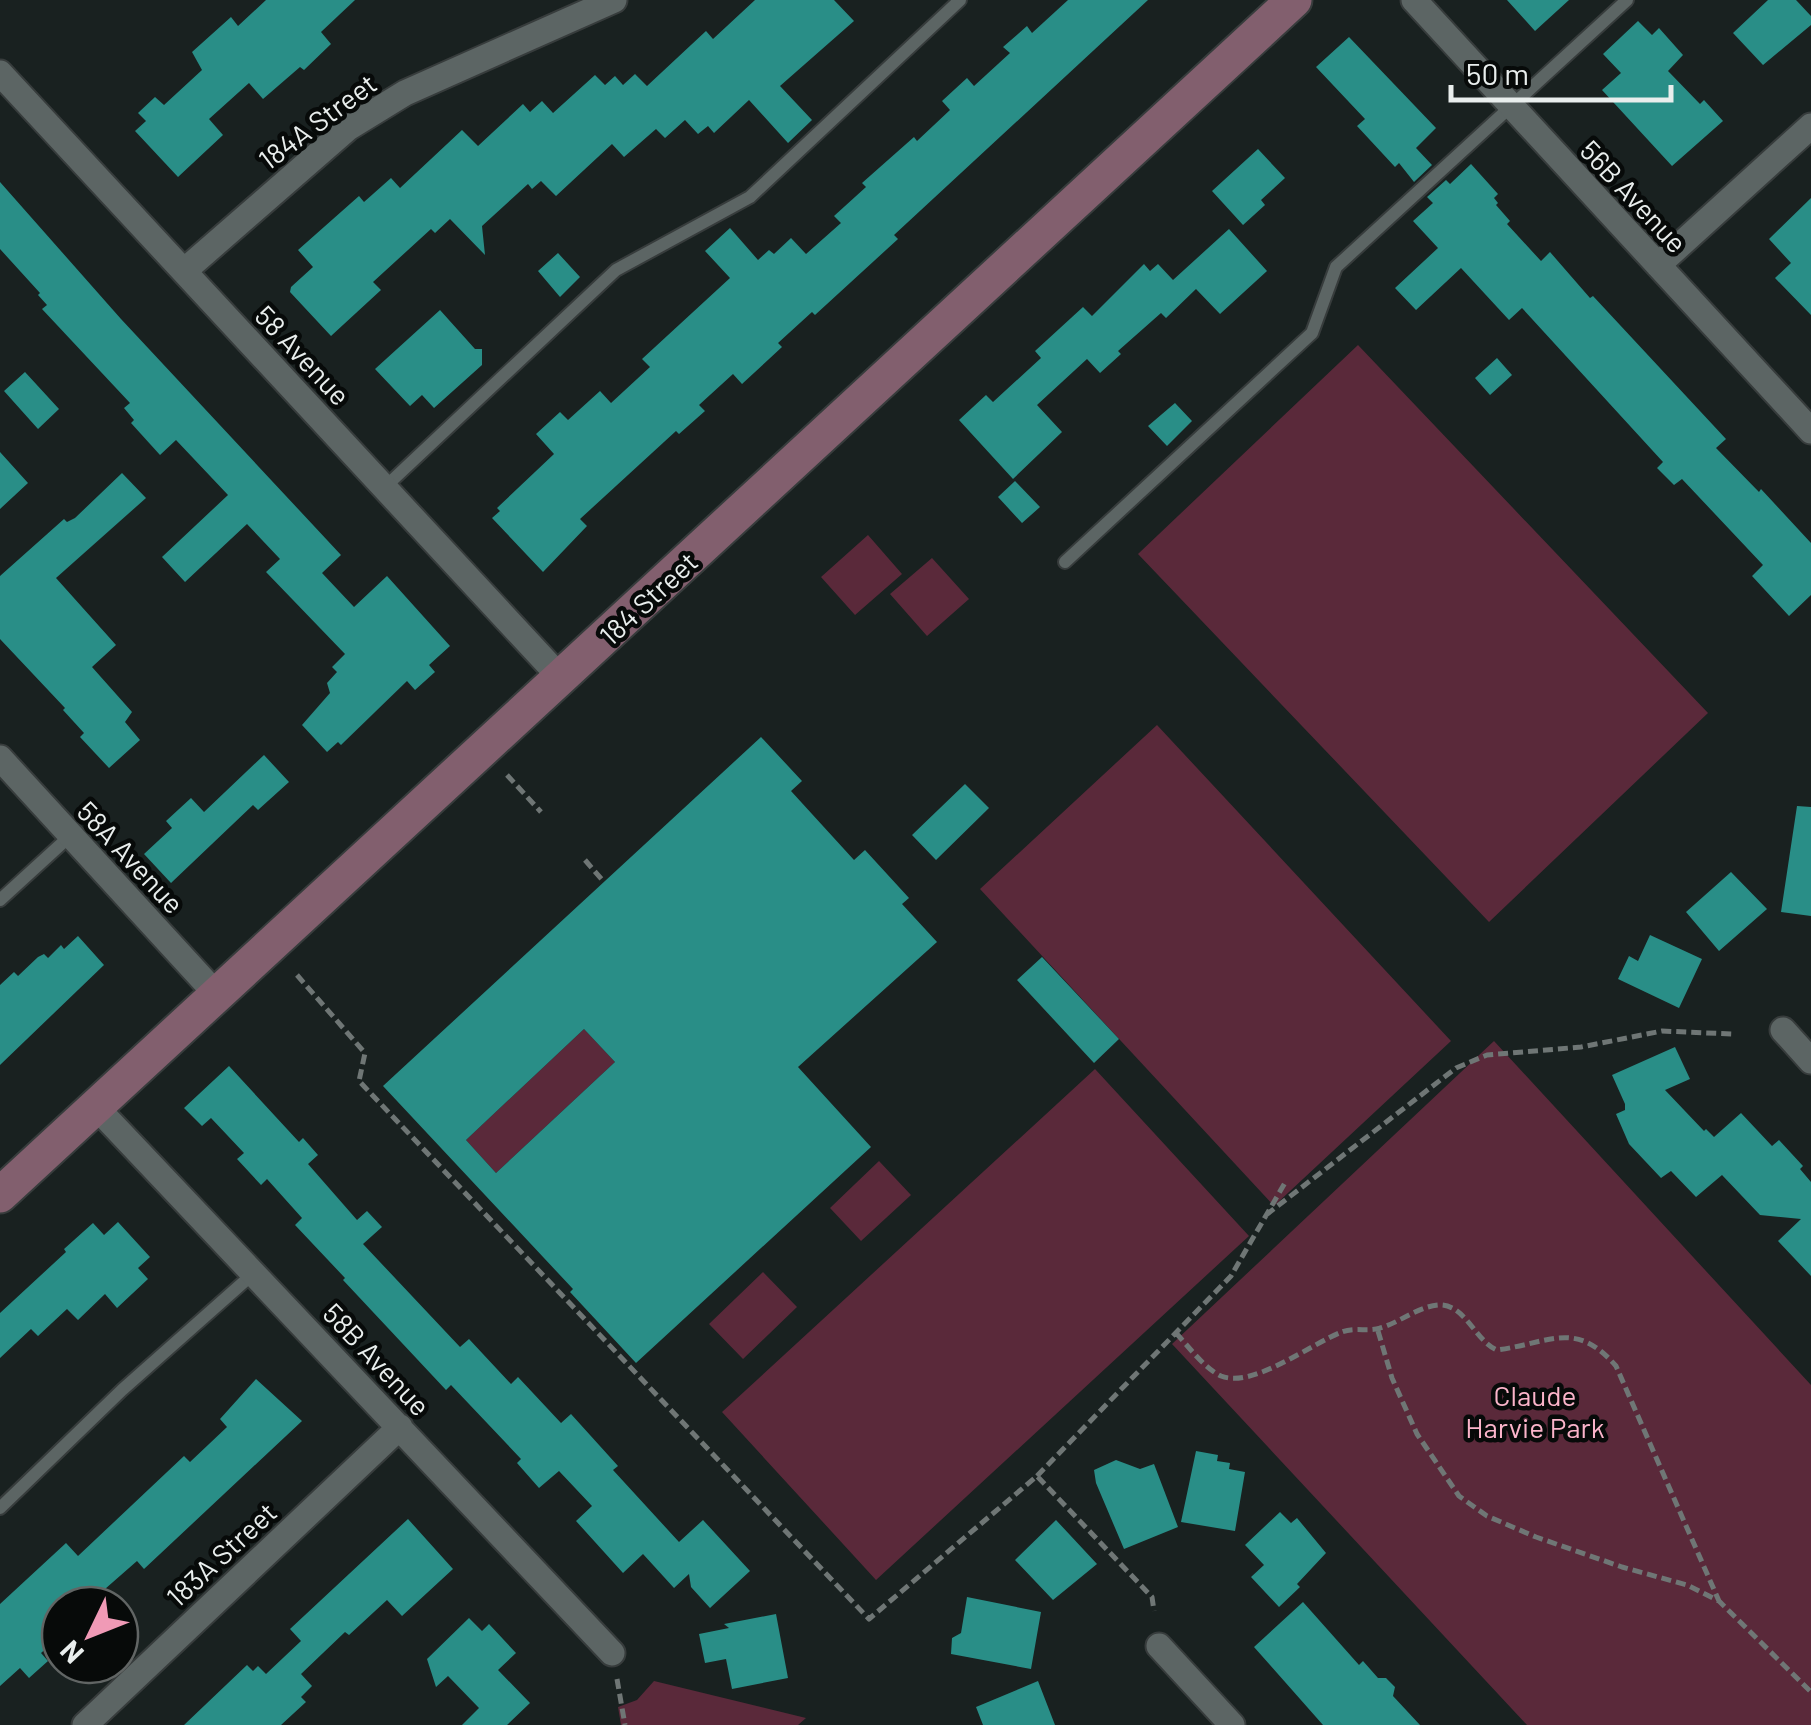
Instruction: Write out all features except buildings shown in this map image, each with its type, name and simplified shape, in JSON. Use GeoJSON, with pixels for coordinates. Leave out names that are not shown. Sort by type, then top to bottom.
{"type":"FeatureCollection","features":[{"type":"Feature","properties":{"kind":"main road","name":"184 Street"},"geometry":{"type":"LineString","coordinates":[[0,1195],[1294,0]]}},
{"type":"Feature","properties":{"kind":"street","name":"184A Street"},"geometry":{"type":"LineString","coordinates":[[184,271],[348,128],[404,93],[614,0]]}},
{"type":"Feature","properties":{"kind":"street","name":"56B Avenue"},"geometry":{"type":"LineString","coordinates":[[1414,0],[1811,432]]}},
{"type":"Feature","properties":{"kind":"street","name":"58 Avenue"},"geometry":{"type":"LineString","coordinates":[[0,73],[561,678]]}},
{"type":"Feature","properties":{"kind":"street"},"geometry":{"type":"LineString","coordinates":[[1658,265],[1811,126]]}},
{"type":"Feature","properties":{"kind":"street","name":"58A Avenue"},"geometry":{"type":"LineString","coordinates":[[0,758],[218,996]]}},
{"type":"Feature","properties":{"kind":"street"},"geometry":{"type":"LineString","coordinates":[[1783,1030],[1811,1060]]}},
{"type":"Feature","properties":{"kind":"street","name":"58B Avenue"},"geometry":{"type":"LineString","coordinates":[[96,1107],[612,1653]]}},
{"type":"Feature","properties":{"kind":"street","name":"183A Street"},"geometry":{"type":"LineString","coordinates":[[85,1725],[400,1428]]}},
{"type":"Feature","properties":{"kind":"street"},"geometry":{"type":"LineString","coordinates":[[1159,1646],[1232,1725]]}},
{"type":"Feature","properties":{"kind":"lane"},"geometry":{"type":"LineString","coordinates":[[384,488],[616,270],[750,196],[960,0]]}},
{"type":"Feature","properties":{"kind":"lane"},"geometry":{"type":"LineString","coordinates":[[1065,562],[1312,333],[1336,267],[1627,0]]}},
{"type":"Feature","properties":{"kind":"lane"},"geometry":{"type":"LineString","coordinates":[[0,900],[70,836]]}},
{"type":"Feature","properties":{"kind":"lane"},"geometry":{"type":"LineString","coordinates":[[0,1508],[122,1390],[255,1272]]}},
{"type":"Feature","properties":{"kind":"path"},"geometry":{"type":"LineString","coordinates":[[507,775],[540,812]]}},
{"type":"Feature","properties":{"kind":"path"},"geometry":{"type":"LineString","coordinates":[[585,860],[604,882]]}},
{"type":"Feature","properties":{"kind":"path"},"geometry":{"type":"LineString","coordinates":[[297,975],[366,1053],[360,1081],[868,1619],[1037,1476],[1231,1276],[1286,1180]]}},
{"type":"Feature","properties":{"kind":"path"},"geometry":{"type":"LineString","coordinates":[[1266,1214],[1456,1068],[1487,1055],[1581,1047],[1662,1031],[1732,1034]]}},
{"type":"Feature","properties":{"kind":"path"},"geometry":{"type":"LineString","coordinates":[[1176,1333],[1210,1369],[1223,1377],[1235,1378],[1255,1375],[1344,1331],[1378,1330],[1439,1305],[1453,1308],[1488,1346],[1497,1350],[1570,1336],[1588,1340],[1616,1366],[1719,1601]]}},
{"type":"Feature","properties":{"kind":"path"},"geometry":{"type":"LineString","coordinates":[[1378,1330],[1392,1378],[1417,1434],[1459,1496],[1487,1516],[1536,1537],[1622,1568],[1687,1585],[1719,1601],[1811,1692]]}},
{"type":"Feature","properties":{"kind":"path"},"geometry":{"type":"LineString","coordinates":[[1037,1476],[1152,1597],[1154,1611]]}},
{"type":"Feature","properties":{"kind":"path"},"geometry":{"type":"LineString","coordinates":[[612,1653],[625,1725]]}},
{"type":"Feature","properties":{"kind":"green space"},"geometry":{"type":"Polygon","coordinates":[[[1358,345],[1708,713],[1489,922],[1138,554],[1358,345]]]}},
{"type":"Feature","properties":{"kind":"green space"},"geometry":{"type":"Polygon","coordinates":[[[868,535],[902,574],[855,615],[821,577],[868,535]]]}},
{"type":"Feature","properties":{"kind":"green space"},"geometry":{"type":"Polygon","coordinates":[[[932,558],[969,599],[927,636],[890,594],[932,558]]]}},
{"type":"Feature","properties":{"kind":"green space"},"geometry":{"type":"Polygon","coordinates":[[[1157,725],[1451,1041],[1274,1206],[980,889],[1157,725]]]}},
{"type":"Feature","properties":{"kind":"green space"},"geometry":{"type":"Polygon","coordinates":[[[584,1029],[615,1062],[496,1173],[466,1140],[584,1029]]]}},
{"type":"Feature","properties":{"kind":"green space","name":"Claude Harvie Park"},"geometry":{"type":"Polygon","coordinates":[[[1494,1041],[1811,1385],[1811,1725],[1527,1725],[1172,1344],[1494,1041]]]}},
{"type":"Feature","properties":{"kind":"green space"},"geometry":{"type":"Polygon","coordinates":[[[1095,1069],[1249,1236],[876,1580],[722,1412],[1095,1069]]]}},
{"type":"Feature","properties":{"kind":"green space"},"geometry":{"type":"Polygon","coordinates":[[[879,1161],[911,1195],[861,1241],[830,1208],[879,1161]]]}},
{"type":"Feature","properties":{"kind":"green space"},"geometry":{"type":"Polygon","coordinates":[[[763,1272],[797,1307],[743,1359],[709,1324],[763,1272]]]}},
{"type":"Feature","properties":{"kind":"green space"},"geometry":{"type":"Polygon","coordinates":[[[654,1681],[806,1718],[798,1725],[621,1725],[618,1707],[637,1700],[654,1681]]]}}]}
